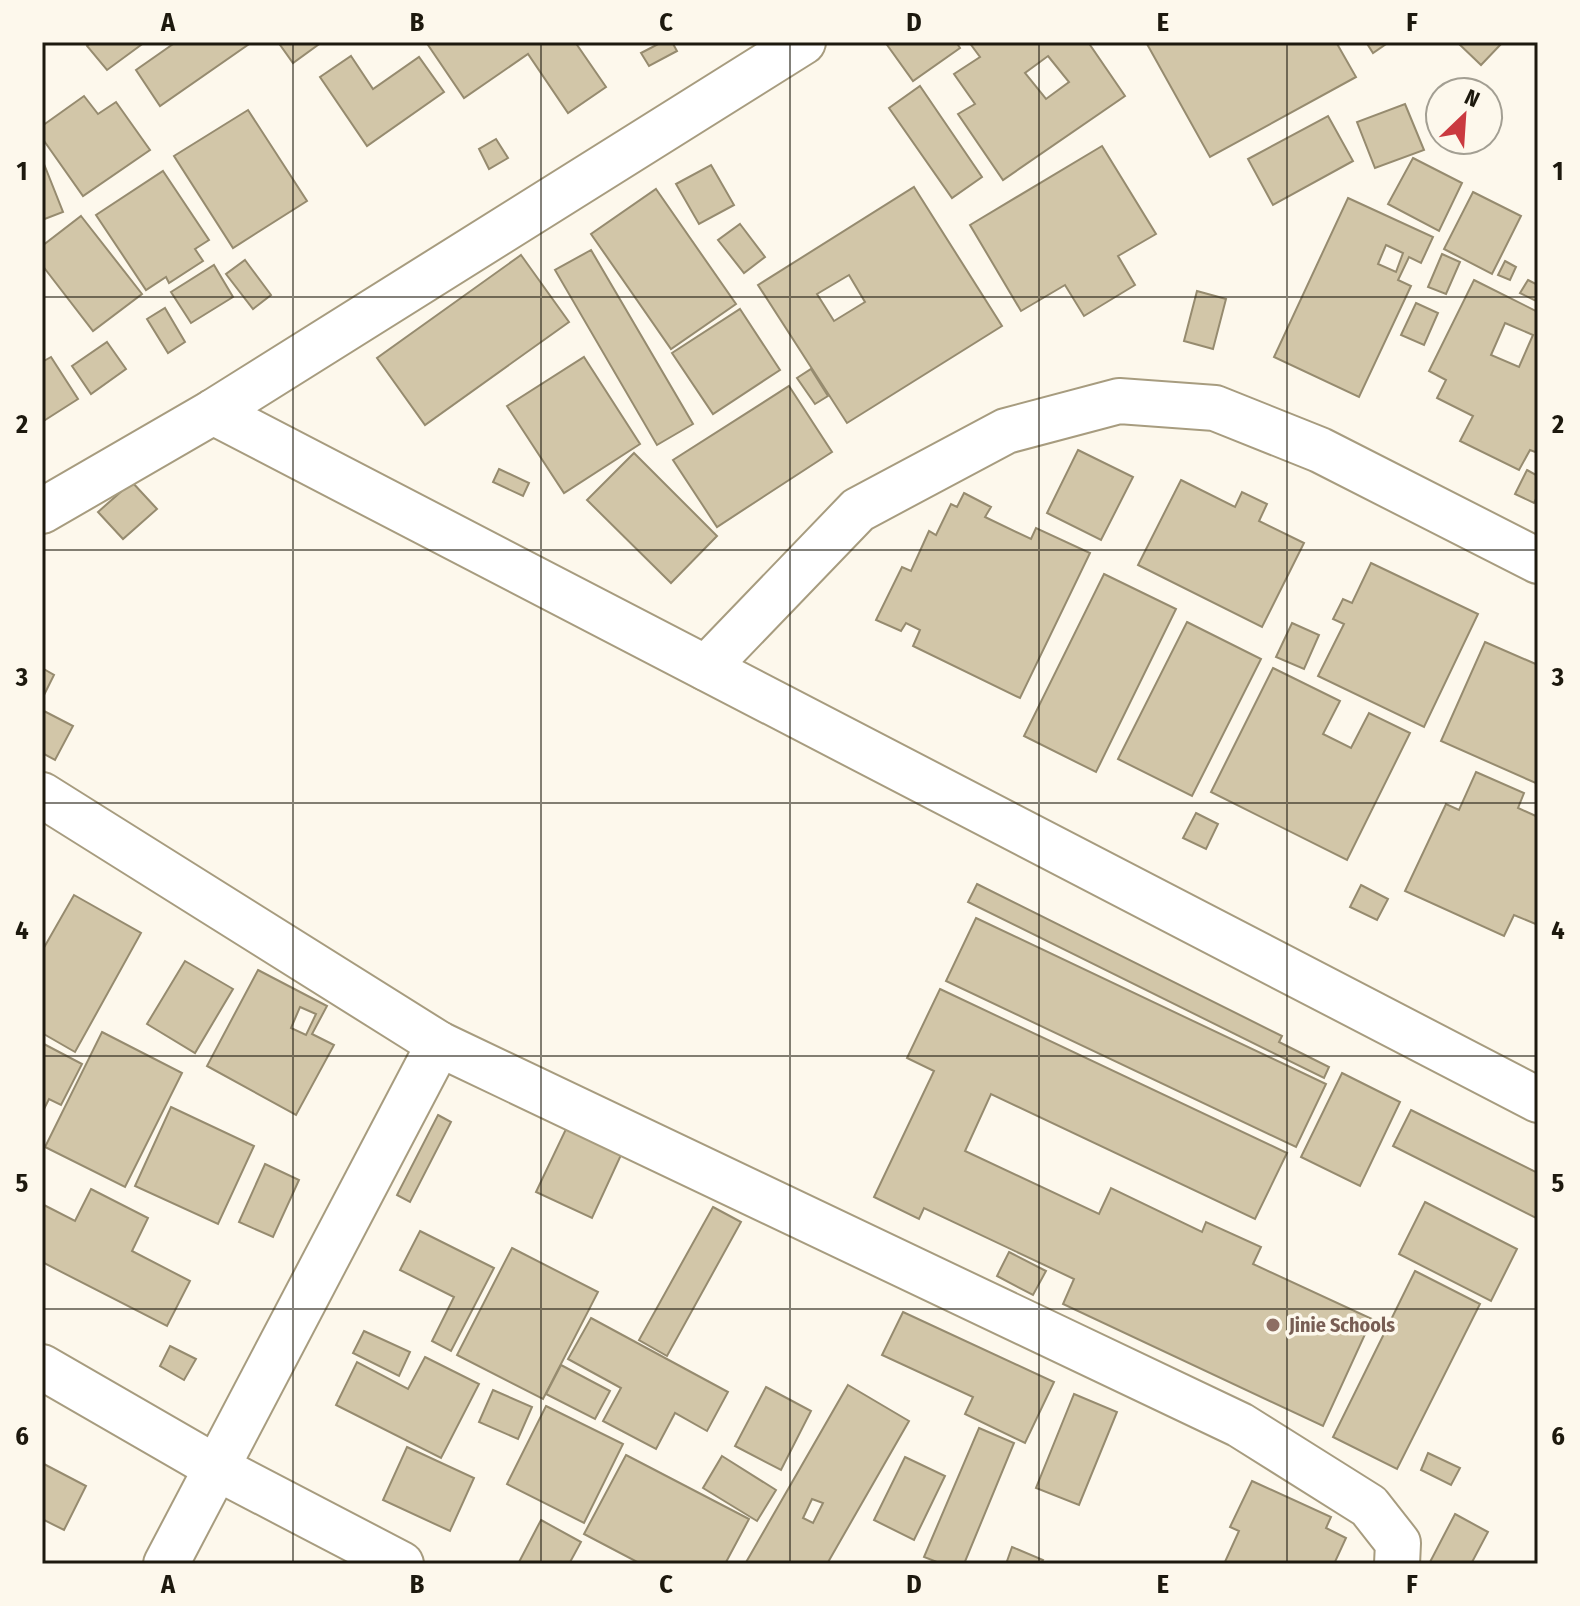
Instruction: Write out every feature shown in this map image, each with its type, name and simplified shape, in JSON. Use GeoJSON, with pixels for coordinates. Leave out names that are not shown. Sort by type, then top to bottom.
{"type":"FeatureCollection","features":[{"type":"Feature","properties":{"kind":"street"},"geometry":{"type":"LineString","coordinates":[[42,511],[213,412],[785,47]]}},
{"type":"Feature","properties":{"kind":"street"},"geometry":{"type":"LineString","coordinates":[[706,668],[858,510],[1006,431],[1119,401],[1215,408],[1320,450],[1538,561]]}},
{"type":"Feature","properties":{"kind":"street"},"geometry":{"type":"LineString","coordinates":[[213,412],[1538,1100]]}},
{"type":"Feature","properties":{"kind":"street"},"geometry":{"type":"LineString","coordinates":[[42,795],[439,1044],[1240,1425],[1369,1506],[1398,1543],[1397,1564]]}},
{"type":"Feature","properties":{"kind":"street"},"geometry":{"type":"LineString","coordinates":[[166,1564],[439,1044]]}},
{"type":"Feature","properties":{"kind":"street"},"geometry":{"type":"LineString","coordinates":[[42,1367],[217,1468],[401,1564]]}},
{"type":"Feature","properties":{"kind":"building"},"geometry":{"type":"Polygon","coordinates":[[[92,42],[145,42],[107,70],[87,46],[92,42]]]}},
{"type":"Feature","properties":{"kind":"building"},"geometry":{"type":"Polygon","coordinates":[[[176,42],[252,42],[160,106],[136,70],[176,42]]]}},
{"type":"Feature","properties":{"kind":"building"},"geometry":{"type":"Polygon","coordinates":[[[278,42],[322,42],[293,63],[278,42]]]}},
{"type":"Feature","properties":{"kind":"building"},"geometry":{"type":"Polygon","coordinates":[[[426,42],[575,42],[606,87],[568,113],[528,54],[464,98],[426,42]]]}},
{"type":"Feature","properties":{"kind":"building"},"geometry":{"type":"Polygon","coordinates":[[[662,42],[672,42],[677,51],[649,66],[641,53],[662,42]]]}},
{"type":"Feature","properties":{"kind":"building"},"geometry":{"type":"Polygon","coordinates":[[[885,42],[956,42],[960,48],[913,81],[885,42]]]}},
{"type":"Feature","properties":{"kind":"building"},"geometry":{"type":"Polygon","coordinates":[[[969,42],[1088,42],[1125,96],[1003,180],[958,114],[975,104],[954,74],[980,57],[969,42]],[[1048,56],[1025,73],[1046,99],[1069,82],[1048,56]]]}},
{"type":"Feature","properties":{"kind":"building"},"geometry":{"type":"Polygon","coordinates":[[[1336,42],[1356,77],[1210,157],[1147,44],[1336,42]]]}},
{"type":"Feature","properties":{"kind":"building"},"geometry":{"type":"Polygon","coordinates":[[[1366,42],[1389,42],[1373,53],[1366,42]]]}},
{"type":"Feature","properties":{"kind":"building"},"geometry":{"type":"Polygon","coordinates":[[[1457,42],[1503,42],[1481,65],[1457,42]]]}},
{"type":"Feature","properties":{"kind":"building"},"geometry":{"type":"Polygon","coordinates":[[[351,56],[373,89],[419,57],[444,92],[367,146],[320,77],[351,56]]]}},
{"type":"Feature","properties":{"kind":"building"},"geometry":{"type":"Polygon","coordinates":[[[920,86],[982,177],[952,198],[889,108],[920,86]]]}},
{"type":"Feature","properties":{"kind":"building"},"geometry":{"type":"Polygon","coordinates":[[[84,96],[98,114],[116,102],[150,150],[83,196],[42,138],[42,126],[84,96]]]}},
{"type":"Feature","properties":{"kind":"building"},"geometry":{"type":"Polygon","coordinates":[[[1405,104],[1424,150],[1375,168],[1357,122],[1405,104]]]}},
{"type":"Feature","properties":{"kind":"building"},"geometry":{"type":"Polygon","coordinates":[[[248,110],[307,201],[233,248],[174,156],[248,110]]]}},
{"type":"Feature","properties":{"kind":"building"},"geometry":{"type":"Polygon","coordinates":[[[1328,116],[1353,161],[1273,205],[1248,159],[1328,116]]]}},
{"type":"Feature","properties":{"kind":"building"},"geometry":{"type":"Polygon","coordinates":[[[496,139],[508,158],[489,169],[479,149],[496,139]]]}},
{"type":"Feature","properties":{"kind":"building"},"geometry":{"type":"Polygon","coordinates":[[[1102,146],[1156,234],[1118,256],[1135,285],[1084,316],[1065,285],[1021,311],[970,225],[1102,146]]]}},
{"type":"Feature","properties":{"kind":"building"},"geometry":{"type":"Polygon","coordinates":[[[1413,158],[1462,183],[1439,231],[1388,204],[1413,158]]]}},
{"type":"Feature","properties":{"kind":"building"},"geometry":{"type":"Polygon","coordinates":[[[42,159],[63,212],[42,220],[42,159]]]}},
{"type":"Feature","properties":{"kind":"building"},"geometry":{"type":"Polygon","coordinates":[[[711,165],[734,205],[699,224],[676,184],[711,165]]]}},
{"type":"Feature","properties":{"kind":"building"},"geometry":{"type":"Polygon","coordinates":[[[163,171],[209,240],[195,249],[203,261],[169,283],[166,277],[146,290],[96,215],[163,171]]]}},
{"type":"Feature","properties":{"kind":"building"},"geometry":{"type":"Polygon","coordinates":[[[914,187],[1002,326],[847,423],[758,285],[914,187]],[[849,275],[817,294],[834,321],[865,302],[849,275]]]}},
{"type":"Feature","properties":{"kind":"building"},"geometry":{"type":"Polygon","coordinates":[[[656,189],[736,304],[671,349],[591,234],[656,189]]]}},
{"type":"Feature","properties":{"kind":"building"},"geometry":{"type":"Polygon","coordinates":[[[1473,192],[1521,216],[1492,274],[1444,249],[1473,192]]]}},
{"type":"Feature","properties":{"kind":"building"},"geometry":{"type":"Polygon","coordinates":[[[1348,198],[1433,237],[1421,263],[1409,257],[1398,280],[1411,286],[1359,397],[1274,357],[1348,198]],[[1386,245],[1378,264],[1396,272],[1403,253],[1386,245]]]}},
{"type":"Feature","properties":{"kind":"building"},"geometry":{"type":"Polygon","coordinates":[[[81,216],[142,294],[93,331],[42,265],[42,246],[81,216]]]}},
{"type":"Feature","properties":{"kind":"building"},"geometry":{"type":"Polygon","coordinates":[[[740,224],[765,257],[744,273],[718,240],[740,224]]]}},
{"type":"Feature","properties":{"kind":"building"},"geometry":{"type":"Polygon","coordinates":[[[591,250],[693,424],[657,445],[555,270],[591,250]]]}},
{"type":"Feature","properties":{"kind":"building"},"geometry":{"type":"Polygon","coordinates":[[[1442,254],[1460,262],[1446,294],[1428,287],[1442,254]]]}},
{"type":"Feature","properties":{"kind":"building"},"geometry":{"type":"Polygon","coordinates":[[[521,255],[569,322],[425,425],[377,358],[521,255]]]}},
{"type":"Feature","properties":{"kind":"building"},"geometry":{"type":"Polygon","coordinates":[[[245,260],[271,295],[253,309],[226,274],[245,260]]]}},
{"type":"Feature","properties":{"kind":"building"},"geometry":{"type":"Polygon","coordinates":[[[1505,261],[1516,267],[1510,280],[1498,275],[1505,261]]]}},
{"type":"Feature","properties":{"kind":"building"},"geometry":{"type":"Polygon","coordinates":[[[214,265],[233,297],[191,323],[171,292],[214,265]]]}},
{"type":"Feature","properties":{"kind":"building"},"geometry":{"type":"Polygon","coordinates":[[[1474,280],[1538,312],[1538,453],[1530,450],[1519,470],[1460,441],[1473,416],[1437,398],[1446,380],[1429,371],[1474,280]],[[1505,323],[1491,355],[1519,367],[1533,335],[1505,323]]]}},
{"type":"Feature","properties":{"kind":"building"},"geometry":{"type":"Polygon","coordinates":[[[1528,280],[1538,285],[1538,302],[1520,293],[1528,280]]]}},
{"type":"Feature","properties":{"kind":"building"},"geometry":{"type":"Polygon","coordinates":[[[1197,291],[1226,299],[1213,349],[1184,341],[1197,291]]]}},
{"type":"Feature","properties":{"kind":"building"},"geometry":{"type":"Polygon","coordinates":[[[1416,303],[1438,313],[1424,345],[1401,335],[1416,303]]]}},
{"type":"Feature","properties":{"kind":"building"},"geometry":{"type":"Polygon","coordinates":[[[165,308],[185,342],[168,353],[147,319],[165,308]]]}},
{"type":"Feature","properties":{"kind":"building"},"geometry":{"type":"Polygon","coordinates":[[[740,309],[780,370],[713,414],[672,353],[740,309]]]}},
{"type":"Feature","properties":{"kind":"building"},"geometry":{"type":"Polygon","coordinates":[[[107,342],[126,369],[91,394],[72,366],[107,342]]]}},
{"type":"Feature","properties":{"kind":"building"},"geometry":{"type":"Polygon","coordinates":[[[51,357],[78,399],[42,422],[42,362],[51,357]]]}},
{"type":"Feature","properties":{"kind":"building"},"geometry":{"type":"Polygon","coordinates":[[[584,357],[640,444],[564,493],[507,406],[584,357]]]}},
{"type":"Feature","properties":{"kind":"building"},"geometry":{"type":"Polygon","coordinates":[[[811,369],[828,396],[815,404],[797,378],[811,369]]]}},
{"type":"Feature","properties":{"kind":"building"},"geometry":{"type":"Polygon","coordinates":[[[789,386],[832,452],[717,527],[673,460],[789,386]]]}},
{"type":"Feature","properties":{"kind":"building"},"geometry":{"type":"Polygon","coordinates":[[[1078,450],[1133,477],[1101,540],[1047,513],[1078,450]]]}},
{"type":"Feature","properties":{"kind":"building"},"geometry":{"type":"Polygon","coordinates":[[[634,453],[717,536],[671,583],[587,500],[634,453]]]}},
{"type":"Feature","properties":{"kind":"building"},"geometry":{"type":"Polygon","coordinates":[[[499,469],[529,483],[523,496],[493,482],[499,469]]]}},
{"type":"Feature","properties":{"kind":"building"},"geometry":{"type":"Polygon","coordinates":[[[1527,470],[1538,476],[1538,495],[1534,503],[1515,494],[1527,470]]]}},
{"type":"Feature","properties":{"kind":"building"},"geometry":{"type":"Polygon","coordinates":[[[1181,480],[1235,507],[1242,492],[1267,504],[1259,521],[1304,543],[1262,627],[1138,565],[1181,480]]]}},
{"type":"Feature","properties":{"kind":"building"},"geometry":{"type":"Polygon","coordinates":[[[132,482],[157,509],[123,539],[98,512],[132,482]]]}},
{"type":"Feature","properties":{"kind":"building"},"geometry":{"type":"Polygon","coordinates":[[[964,493],[991,507],[985,517],[1031,539],[1036,528],[1090,553],[1020,698],[913,646],[920,630],[906,623],[901,631],[876,620],[902,567],[911,571],[929,531],[936,535],[951,504],[957,507],[964,493]]]}},
{"type":"Feature","properties":{"kind":"building"},"geometry":{"type":"Polygon","coordinates":[[[1371,563],[1478,614],[1424,727],[1318,676],[1344,624],[1333,619],[1343,599],[1352,603],[1371,563]]]}},
{"type":"Feature","properties":{"kind":"building"},"geometry":{"type":"Polygon","coordinates":[[[1104,574],[1176,609],[1096,772],[1024,736],[1104,574]]]}},
{"type":"Feature","properties":{"kind":"building"},"geometry":{"type":"Polygon","coordinates":[[[1187,622],[1261,659],[1192,796],[1118,759],[1187,622]]]}},
{"type":"Feature","properties":{"kind":"building"},"geometry":{"type":"Polygon","coordinates":[[[1292,623],[1319,635],[1304,669],[1276,657],[1292,623]]]}},
{"type":"Feature","properties":{"kind":"building"},"geometry":{"type":"Polygon","coordinates":[[[1485,642],[1538,665],[1538,784],[1441,741],[1485,642]]]}},
{"type":"Feature","properties":{"kind":"building"},"geometry":{"type":"Polygon","coordinates":[[[42,668],[54,675],[42,699],[42,668]]]}},
{"type":"Feature","properties":{"kind":"building"},"geometry":{"type":"Polygon","coordinates":[[[1273,668],[1340,701],[1323,734],[1351,748],[1369,713],[1410,733],[1347,860],[1211,792],[1273,668]]]}},
{"type":"Feature","properties":{"kind":"building"},"geometry":{"type":"Polygon","coordinates":[[[42,710],[73,726],[55,760],[42,753],[42,710]]]}},
{"type":"Feature","properties":{"kind":"building"},"geometry":{"type":"Polygon","coordinates":[[[1476,772],[1524,793],[1518,808],[1538,817],[1538,925],[1514,915],[1504,936],[1405,891],[1446,804],[1459,810],[1476,772]]]}},
{"type":"Feature","properties":{"kind":"building"},"geometry":{"type":"Polygon","coordinates":[[[1196,813],[1218,824],[1206,849],[1183,838],[1196,813]]]}},
{"type":"Feature","properties":{"kind":"building"},"geometry":{"type":"Polygon","coordinates":[[[977,884],[1282,1036],[1279,1042],[1329,1067],[1324,1078],[968,902],[977,884]]]}},
{"type":"Feature","properties":{"kind":"building"},"geometry":{"type":"Polygon","coordinates":[[[1361,885],[1388,899],[1377,920],[1350,907],[1361,885]]]}},
{"type":"Feature","properties":{"kind":"building"},"geometry":{"type":"Polygon","coordinates":[[[74,895],[141,933],[75,1052],[42,1033],[42,951],[74,895]]]}},
{"type":"Feature","properties":{"kind":"building"},"geometry":{"type":"Polygon","coordinates":[[[976,918],[1326,1084],[1296,1147],[946,981],[976,918]]]}},
{"type":"Feature","properties":{"kind":"building"},"geometry":{"type":"Polygon","coordinates":[[[185,961],[233,989],[195,1053],[147,1024],[185,961]]]}},
{"type":"Feature","properties":{"kind":"building"},"geometry":{"type":"Polygon","coordinates":[[[258,970],[327,1006],[312,1034],[334,1045],[296,1115],[207,1066],[258,970]],[[300,1007],[291,1028],[306,1035],[316,1014],[300,1007]]]}},
{"type":"Feature","properties":{"kind":"building"},"geometry":{"type":"Polygon","coordinates":[[[940,989],[1287,1153],[1255,1219],[991,1094],[965,1151],[1099,1214],[1111,1188],[1202,1232],[1206,1222],[1261,1247],[1253,1264],[1372,1319],[1323,1426],[1063,1304],[1074,1279],[924,1208],[919,1219],[874,1197],[934,1071],[907,1058],[940,989]]]}},
{"type":"Feature","properties":{"kind":"building"},"geometry":{"type":"Polygon","coordinates":[[[102,1032],[182,1073],[125,1187],[45,1147],[102,1032]]]}},
{"type":"Feature","properties":{"kind":"building"},"geometry":{"type":"Polygon","coordinates":[[[42,1043],[82,1064],[61,1105],[49,1099],[44,1109],[42,1043]]]}},
{"type":"Feature","properties":{"kind":"building"},"geometry":{"type":"Polygon","coordinates":[[[1342,1073],[1400,1102],[1360,1186],[1301,1157],[1342,1073]]]}},
{"type":"Feature","properties":{"kind":"building"},"geometry":{"type":"Polygon","coordinates":[[[171,1107],[254,1146],[218,1224],[135,1186],[171,1107]]]}},
{"type":"Feature","properties":{"kind":"building"},"geometry":{"type":"Polygon","coordinates":[[[1411,1110],[1538,1173],[1538,1219],[1393,1146],[1411,1110]]]}},
{"type":"Feature","properties":{"kind":"building"},"geometry":{"type":"Polygon","coordinates":[[[438,1115],[451,1122],[410,1202],[397,1195],[438,1115]]]}},
{"type":"Feature","properties":{"kind":"building"},"geometry":{"type":"Polygon","coordinates":[[[566,1129],[621,1155],[592,1218],[536,1192],[566,1129]]]}},
{"type":"Feature","properties":{"kind":"building"},"geometry":{"type":"Polygon","coordinates":[[[265,1164],[299,1180],[273,1237],[239,1222],[265,1164]]]}},
{"type":"Feature","properties":{"kind":"building"},"geometry":{"type":"Polygon","coordinates":[[[91,1189],[148,1218],[132,1251],[190,1281],[167,1326],[42,1262],[42,1204],[75,1221],[91,1189]]]}},
{"type":"Feature","properties":{"kind":"building"},"geometry":{"type":"Polygon","coordinates":[[[1425,1202],[1517,1249],[1491,1301],[1399,1254],[1425,1202]]]}},
{"type":"Feature","properties":{"kind":"building"},"geometry":{"type":"Polygon","coordinates":[[[713,1207],[741,1222],[667,1356],[639,1340],[713,1207]]]}},
{"type":"Feature","properties":{"kind":"building"},"geometry":{"type":"Polygon","coordinates":[[[420,1231],[494,1268],[451,1351],[432,1341],[454,1297],[400,1270],[420,1231]]]}},
{"type":"Feature","properties":{"kind":"building"},"geometry":{"type":"Polygon","coordinates":[[[512,1248],[598,1292],[543,1399],[457,1355],[512,1248]]]}},
{"type":"Feature","properties":{"kind":"building"},"geometry":{"type":"Polygon","coordinates":[[[1009,1252],[1046,1271],[1033,1295],[997,1276],[1009,1252]]]}},
{"type":"Feature","properties":{"kind":"building"},"geometry":{"type":"Polygon","coordinates":[[[1415,1271],[1480,1304],[1397,1469],[1333,1437],[1415,1271]]]}},
{"type":"Feature","properties":{"kind":"building"},"geometry":{"type":"Polygon","coordinates":[[[903,1312],[1054,1382],[1025,1443],[965,1414],[973,1397],[882,1355],[903,1312]]]}},
{"type":"Feature","properties":{"kind":"building"},"geometry":{"type":"Polygon","coordinates":[[[591,1318],[728,1392],[707,1431],[675,1413],[656,1449],[603,1421],[621,1388],[568,1359],[591,1318]]]}},
{"type":"Feature","properties":{"kind":"building"},"geometry":{"type":"Polygon","coordinates":[[[364,1331],[410,1352],[399,1376],[353,1353],[364,1331]]]}},
{"type":"Feature","properties":{"kind":"building"},"geometry":{"type":"Polygon","coordinates":[[[170,1346],[196,1359],[184,1380],[160,1366],[170,1346]]]}},
{"type":"Feature","properties":{"kind":"building"},"geometry":{"type":"Polygon","coordinates":[[[425,1357],[479,1384],[441,1458],[336,1405],[357,1362],[408,1389],[425,1357]]]}},
{"type":"Feature","properties":{"kind":"building"},"geometry":{"type":"Polygon","coordinates":[[[561,1365],[610,1391],[595,1419],[546,1394],[561,1365]]]}},
{"type":"Feature","properties":{"kind":"building"},"geometry":{"type":"Polygon","coordinates":[[[848,1385],[909,1421],[827,1564],[745,1564],[848,1385]],[[812,1499],[803,1518],[813,1523],[823,1503],[812,1499]]]}},
{"type":"Feature","properties":{"kind":"building"},"geometry":{"type":"Polygon","coordinates":[[[766,1387],[811,1411],[781,1470],[735,1446],[766,1387]]]}},
{"type":"Feature","properties":{"kind":"building"},"geometry":{"type":"Polygon","coordinates":[[[493,1390],[532,1407],[518,1439],[479,1422],[493,1390]]]}},
{"type":"Feature","properties":{"kind":"building"},"geometry":{"type":"Polygon","coordinates":[[[1074,1394],[1117,1412],[1079,1505],[1036,1488],[1074,1394]]]}},
{"type":"Feature","properties":{"kind":"building"},"geometry":{"type":"Polygon","coordinates":[[[546,1406],[623,1444],[584,1523],[507,1484],[546,1406]]]}},
{"type":"Feature","properties":{"kind":"building"},"geometry":{"type":"Polygon","coordinates":[[[979,1428],[1014,1443],[964,1564],[942,1564],[924,1557],[979,1428]]]}},
{"type":"Feature","properties":{"kind":"building"},"geometry":{"type":"Polygon","coordinates":[[[407,1447],[474,1478],[450,1531],[383,1500],[407,1447]]]}},
{"type":"Feature","properties":{"kind":"building"},"geometry":{"type":"Polygon","coordinates":[[[1428,1453],[1460,1468],[1451,1485],[1421,1470],[1428,1453]]]}},
{"type":"Feature","properties":{"kind":"building"},"geometry":{"type":"Polygon","coordinates":[[[626,1455],[749,1519],[725,1564],[641,1564],[584,1534],[626,1455]]]}},
{"type":"Feature","properties":{"kind":"building"},"geometry":{"type":"Polygon","coordinates":[[[722,1456],[776,1490],[757,1521],[703,1488],[722,1456]]]}},
{"type":"Feature","properties":{"kind":"building"},"geometry":{"type":"Polygon","coordinates":[[[905,1457],[945,1476],[914,1540],[874,1520],[905,1457]]]}},
{"type":"Feature","properties":{"kind":"building"},"geometry":{"type":"Polygon","coordinates":[[[42,1463],[86,1486],[64,1530],[42,1519],[42,1463]]]}},
{"type":"Feature","properties":{"kind":"building"},"geometry":{"type":"Polygon","coordinates":[[[1252,1481],[1331,1517],[1326,1528],[1346,1538],[1334,1564],[1224,1564],[1239,1531],[1230,1527],[1252,1481]]]}},
{"type":"Feature","properties":{"kind":"building"},"geometry":{"type":"Polygon","coordinates":[[[1455,1514],[1488,1532],[1471,1564],[1429,1564],[1455,1514]]]}},
{"type":"Feature","properties":{"kind":"building"},"geometry":{"type":"Polygon","coordinates":[[[541,1520],[581,1542],[569,1564],[518,1564],[541,1520]]]}},
{"type":"Feature","properties":{"kind":"building"},"geometry":{"type":"Polygon","coordinates":[[[1012,1547],[1043,1560],[1041,1564],[1006,1564],[1012,1547]]]}},
{"type":"Feature","properties":{"kind":"place","name":"Jinie Schools"},"geometry":{"type":"Point","coordinates":[1273,1325]}}]}
